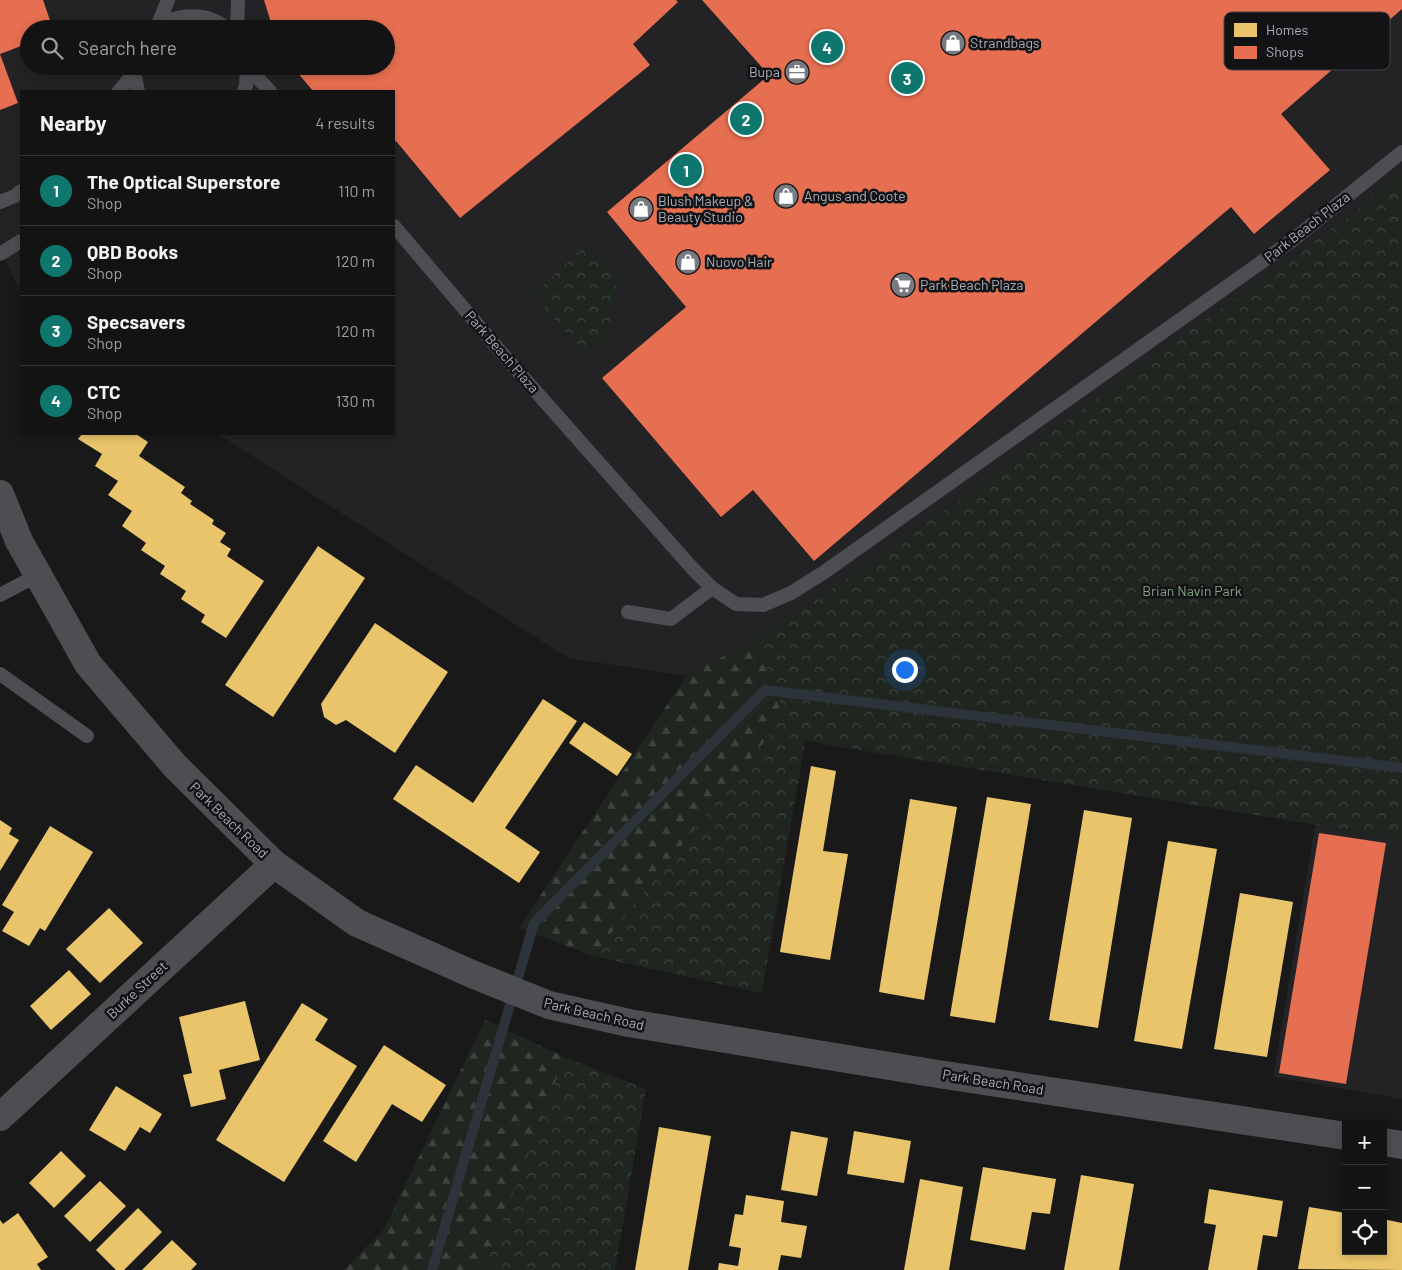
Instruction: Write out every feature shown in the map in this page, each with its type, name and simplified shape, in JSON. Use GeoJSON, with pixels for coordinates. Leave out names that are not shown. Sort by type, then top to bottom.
{"type":"FeatureCollection","features":[{"type":"Feature","properties":{"kind":"street","name":"Park Beach Road"},"geometry":{"type":"LineString","coordinates":[[0,494],[19,541],[88,664],[175,766],[274,864],[357,924],[549,1005],[638,1024],[929,1072],[1342,1135]]}},
{"type":"Feature","properties":{"kind":"street","name":"Burke Street"},"geometry":{"type":"LineString","coordinates":[[0,1117],[274,864]]}},
{"type":"Feature","properties":{"kind":"street"},"geometry":{"type":"LineString","coordinates":[[1387,1143],[1402,1145]]}},
{"type":"Feature","properties":{"kind":"lane"},"geometry":{"type":"LineString","coordinates":[[159,20],[168,0]]}},
{"type":"Feature","properties":{"kind":"lane"},"geometry":{"type":"LineString","coordinates":[[237,20],[238,0]]}},
{"type":"Feature","properties":{"kind":"lane"},"geometry":{"type":"LineString","coordinates":[[171,20],[190,16],[211,20]]}},
{"type":"Feature","properties":{"kind":"lane"},"geometry":{"type":"LineString","coordinates":[[120,90],[131,75]]}},
{"type":"Feature","properties":{"kind":"lane"},"geometry":{"type":"LineString","coordinates":[[136,75],[138,90]]}},
{"type":"Feature","properties":{"kind":"lane"},"geometry":{"type":"LineString","coordinates":[[244,90],[247,75]]}},
{"type":"Feature","properties":{"kind":"lane"},"geometry":{"type":"LineString","coordinates":[[255,75],[269,90]]}},
{"type":"Feature","properties":{"kind":"lane","name":"Park Beach Plaza"},"geometry":{"type":"LineString","coordinates":[[395,228],[500,351],[712,588],[736,604],[763,605],[791,593],[823,573],[1294,239],[1402,152]]}},
{"type":"Feature","properties":{"kind":"lane"},"geometry":{"type":"LineString","coordinates":[[0,202],[20,192]]}},
{"type":"Feature","properties":{"kind":"lane"},"geometry":{"type":"LineString","coordinates":[[0,254],[20,242]]}},
{"type":"Feature","properties":{"kind":"lane"},"geometry":{"type":"LineString","coordinates":[[0,595],[38,575]]}},
{"type":"Feature","properties":{"kind":"lane"},"geometry":{"type":"LineString","coordinates":[[628,612],[671,619],[712,588]]}},
{"type":"Feature","properties":{"kind":"lane"},"geometry":{"type":"LineString","coordinates":[[0,674],[87,736]]}},
{"type":"Feature","properties":{"kind":"shaded area"},"geometry":{"type":"Polygon","coordinates":[[[0,0],[1402,0],[1402,173],[1350,216],[1175,341],[962,498],[810,604],[756,639],[686,676],[568,658],[220,435],[395,435],[395,90],[20,90],[20,292],[0,248],[0,0]]]}},
{"type":"Feature","properties":{"kind":"shaded area"},"geometry":{"type":"Polygon","coordinates":[[[1315,825],[1402,839],[1402,1099],[1273,1077],[1315,825]]]}},
{"type":"Feature","properties":{"kind":"green space","name":"Brian Navin Park"},"geometry":{"type":"Polygon","coordinates":[[[1402,173],[1402,839],[805,741],[762,993],[593,956],[772,732],[780,704],[756,639],[810,604],[962,498],[1175,341],[1350,216],[1402,173]]]}},
{"type":"Feature","properties":{"kind":"green space"},"geometry":{"type":"Polygon","coordinates":[[[586,245],[617,278],[613,319],[603,343],[586,355],[533,295],[586,245]]]}},
{"type":"Feature","properties":{"kind":"green space"},"geometry":{"type":"Polygon","coordinates":[[[756,639],[780,704],[772,732],[593,956],[519,928],[686,676],[756,639]]]}},
{"type":"Feature","properties":{"kind":"green space"},"geometry":{"type":"Polygon","coordinates":[[[485,1020],[565,1057],[484,1270],[344,1270],[384,1229],[485,1020]]]}},
{"type":"Feature","properties":{"kind":"green space"},"geometry":{"type":"Polygon","coordinates":[[[565,1057],[646,1089],[615,1270],[484,1270],[565,1057]]]}},
{"type":"Feature","properties":{"kind":"building: Homes"},"geometry":{"type":"Polygon","coordinates":[[[81,435],[138,435],[148,442],[139,456],[185,487],[181,493],[192,501],[190,504],[214,520],[212,524],[226,533],[220,542],[231,549],[227,556],[264,581],[226,638],[201,622],[205,615],[181,599],[186,591],[160,574],[165,566],[141,550],[146,543],[122,526],[132,511],[108,495],[118,481],[95,466],[102,454],[78,439],[81,435]]]}},
{"type":"Feature","properties":{"kind":"building: Homes"},"geometry":{"type":"Polygon","coordinates":[[[318,546],[365,578],[273,717],[225,685],[318,546]]]}},
{"type":"Feature","properties":{"kind":"building: Homes"},"geometry":{"type":"Polygon","coordinates":[[[375,623],[448,672],[395,753],[346,720],[336,725],[324,717],[321,704],[375,623]]]}},
{"type":"Feature","properties":{"kind":"building: Homes"},"geometry":{"type":"Polygon","coordinates":[[[543,699],[577,721],[505,828],[540,852],[519,883],[393,799],[416,765],[473,803],[543,699]]]}},
{"type":"Feature","properties":{"kind":"building: Homes"},"geometry":{"type":"Polygon","coordinates":[[[584,722],[632,754],[617,776],[569,743],[584,722]]]}},
{"type":"Feature","properties":{"kind":"building: Homes"},"geometry":{"type":"Polygon","coordinates":[[[811,766],[836,771],[823,851],[848,854],[830,960],[780,952],[811,766]]]}},
{"type":"Feature","properties":{"kind":"building: Homes"},"geometry":{"type":"Polygon","coordinates":[[[987,797],[1031,804],[995,1023],[950,1016],[987,797]]]}},
{"type":"Feature","properties":{"kind":"building: Homes"},"geometry":{"type":"Polygon","coordinates":[[[910,799],[957,807],[924,1000],[879,992],[910,799]]]}},
{"type":"Feature","properties":{"kind":"building: Homes"},"geometry":{"type":"Polygon","coordinates":[[[1084,810],[1132,818],[1098,1028],[1049,1020],[1084,810]]]}},
{"type":"Feature","properties":{"kind":"building: Homes"},"geometry":{"type":"Polygon","coordinates":[[[0,820],[12,828],[9,834],[19,840],[0,871],[0,820]]]}},
{"type":"Feature","properties":{"kind":"building: Homes"},"geometry":{"type":"Polygon","coordinates":[[[50,826],[93,852],[45,931],[40,928],[29,946],[2,931],[14,912],[2,905],[50,826]]]}},
{"type":"Feature","properties":{"kind":"building: Homes"},"geometry":{"type":"Polygon","coordinates":[[[1168,841],[1217,849],[1182,1049],[1134,1041],[1168,841]]]}},
{"type":"Feature","properties":{"kind":"building: Homes"},"geometry":{"type":"Polygon","coordinates":[[[1240,893],[1293,902],[1267,1057],[1214,1049],[1240,893]]]}},
{"type":"Feature","properties":{"kind":"building: Homes"},"geometry":{"type":"Polygon","coordinates":[[[109,908],[143,943],[100,983],[66,949],[109,908]]]}},
{"type":"Feature","properties":{"kind":"building: Homes"},"geometry":{"type":"Polygon","coordinates":[[[69,970],[91,994],[51,1030],[30,1006],[69,970]]]}},
{"type":"Feature","properties":{"kind":"building: Homes"},"geometry":{"type":"Polygon","coordinates":[[[245,1001],[260,1060],[219,1070],[226,1099],[191,1107],[183,1075],[192,1073],[179,1017],[245,1001]]]}},
{"type":"Feature","properties":{"kind":"building: Homes"},"geometry":{"type":"Polygon","coordinates":[[[302,1003],[328,1019],[315,1040],[357,1066],[284,1182],[216,1140],[302,1003]]]}},
{"type":"Feature","properties":{"kind":"building: Homes"},"geometry":{"type":"Polygon","coordinates":[[[384,1045],[446,1085],[422,1122],[392,1104],[356,1162],[323,1141],[384,1045]]]}},
{"type":"Feature","properties":{"kind":"building: Homes"},"geometry":{"type":"Polygon","coordinates":[[[116,1086],[162,1114],[150,1133],[140,1127],[125,1151],[89,1130],[116,1086]]]}},
{"type":"Feature","properties":{"kind":"building: Homes"},"geometry":{"type":"Polygon","coordinates":[[[659,1127],[711,1136],[688,1270],[635,1270],[659,1127]]]}},
{"type":"Feature","properties":{"kind":"building: Homes"},"geometry":{"type":"Polygon","coordinates":[[[791,1131],[828,1138],[817,1196],[781,1190],[791,1131]]]}},
{"type":"Feature","properties":{"kind":"building: Homes"},"geometry":{"type":"Polygon","coordinates":[[[854,1131],[911,1141],[904,1183],[847,1174],[854,1131]]]}},
{"type":"Feature","properties":{"kind":"building: Homes"},"geometry":{"type":"Polygon","coordinates":[[[61,1151],[86,1176],[54,1208],[29,1183],[61,1151]]]}},
{"type":"Feature","properties":{"kind":"building: Homes"},"geometry":{"type":"Polygon","coordinates":[[[983,1167],[1056,1179],[1050,1214],[1032,1212],[1025,1250],[970,1240],[983,1167]]]}},
{"type":"Feature","properties":{"kind":"building: Homes"},"geometry":{"type":"Polygon","coordinates":[[[1081,1175],[1134,1184],[1119,1270],[1064,1270],[1081,1175]]]}},
{"type":"Feature","properties":{"kind":"building: Homes"},"geometry":{"type":"Polygon","coordinates":[[[920,1179],[963,1187],[949,1270],[904,1270],[920,1179]]]}},
{"type":"Feature","properties":{"kind":"building: Homes"},"geometry":{"type":"Polygon","coordinates":[[[100,1181],[126,1206],[90,1242],[64,1216],[100,1181]]]}},
{"type":"Feature","properties":{"kind":"building: Homes"},"geometry":{"type":"Polygon","coordinates":[[[1209,1189],[1283,1201],[1277,1237],[1263,1235],[1257,1270],[1208,1270],[1216,1225],[1204,1223],[1209,1189]]]}},
{"type":"Feature","properties":{"kind":"building: Homes"},"geometry":{"type":"Polygon","coordinates":[[[746,1195],[784,1201],[781,1222],[807,1226],[801,1258],[781,1255],[778,1270],[718,1270],[719,1263],[738,1266],[741,1248],[729,1246],[735,1214],[743,1215],[746,1195]]]}},
{"type":"Feature","properties":{"kind":"building: Homes"},"geometry":{"type":"Polygon","coordinates":[[[1309,1207],[1342,1212],[1342,1255],[1387,1255],[1387,1220],[1402,1223],[1402,1270],[1298,1269],[1309,1207]]]}},
{"type":"Feature","properties":{"kind":"building: Homes"},"geometry":{"type":"Polygon","coordinates":[[[138,1208],[162,1232],[124,1270],[116,1270],[96,1250],[138,1208]]]}},
{"type":"Feature","properties":{"kind":"building: Homes"},"geometry":{"type":"Polygon","coordinates":[[[18,1213],[48,1257],[37,1264],[41,1270],[0,1270],[0,1220],[3,1224],[18,1213]]]}},
{"type":"Feature","properties":{"kind":"building: Homes"},"geometry":{"type":"Polygon","coordinates":[[[172,1240],[197,1264],[191,1270],[142,1270],[172,1240]]]}},
{"type":"Feature","properties":{"kind":"building: Shops"},"geometry":{"type":"Polygon","coordinates":[[[0,0],[43,0],[50,20],[20,20],[20,46],[0,54],[0,0]]]}},
{"type":"Feature","properties":{"kind":"building: Shops"},"geometry":{"type":"Polygon","coordinates":[[[264,0],[676,0],[678,2],[633,44],[650,65],[460,218],[395,142],[395,90],[312,90],[300,75],[395,75],[395,20],[270,20],[264,0]]]}},
{"type":"Feature","properties":{"kind":"building: Shops","name":"Park Beach Plaza"},"geometry":{"type":"Polygon","coordinates":[[[702,0],[1402,0],[1402,9],[1390,19],[1390,12],[1224,12],[1224,70],[1332,70],[1281,114],[1330,170],[1254,234],[1231,207],[814,561],[753,490],[721,517],[602,378],[686,307],[607,212],[769,75],[702,0]]]}},
{"type":"Feature","properties":{"kind":"building: Shops"},"geometry":{"type":"Polygon","coordinates":[[[0,54],[18,103],[0,110],[0,54]]]}},
{"type":"Feature","properties":{"kind":"building: Shops"},"geometry":{"type":"Polygon","coordinates":[[[1319,833],[1386,843],[1346,1084],[1279,1073],[1319,833]]]}},
{"type":"Feature","properties":{"kind":"waterway"},"geometry":{"type":"LineString","coordinates":[[432,1270],[534,923],[765,690],[1402,768]]}},
{"type":"Feature","properties":{"kind":"place","name":"Strandbags"},"geometry":{"type":"Point","coordinates":[953,43]}},
{"type":"Feature","properties":{"kind":"place","name":"CTC"},"geometry":{"type":"Point","coordinates":[827,47]}},
{"type":"Feature","properties":{"kind":"place","name":"Bupa"},"geometry":{"type":"Point","coordinates":[797,72]}},
{"type":"Feature","properties":{"kind":"place","name":"Specsavers"},"geometry":{"type":"Point","coordinates":[907,78]}},
{"type":"Feature","properties":{"kind":"place","name":"QBD Books"},"geometry":{"type":"Point","coordinates":[746,119]}},
{"type":"Feature","properties":{"kind":"place","name":"The Optical Superstore"},"geometry":{"type":"Point","coordinates":[686,170]}},
{"type":"Feature","properties":{"kind":"place","name":"Angus and Coote"},"geometry":{"type":"Point","coordinates":[786,196]}},
{"type":"Feature","properties":{"kind":"place","name":"Blush Makeup & Beauty Studio"},"geometry":{"type":"Point","coordinates":[641,209]}},
{"type":"Feature","properties":{"kind":"place","name":"Nuovo Hair"},"geometry":{"type":"Point","coordinates":[688,262]}},
{"type":"Feature","properties":{"kind":"place","name":"Park Beach Plaza"},"geometry":{"type":"Point","coordinates":[903,285]}}]}
